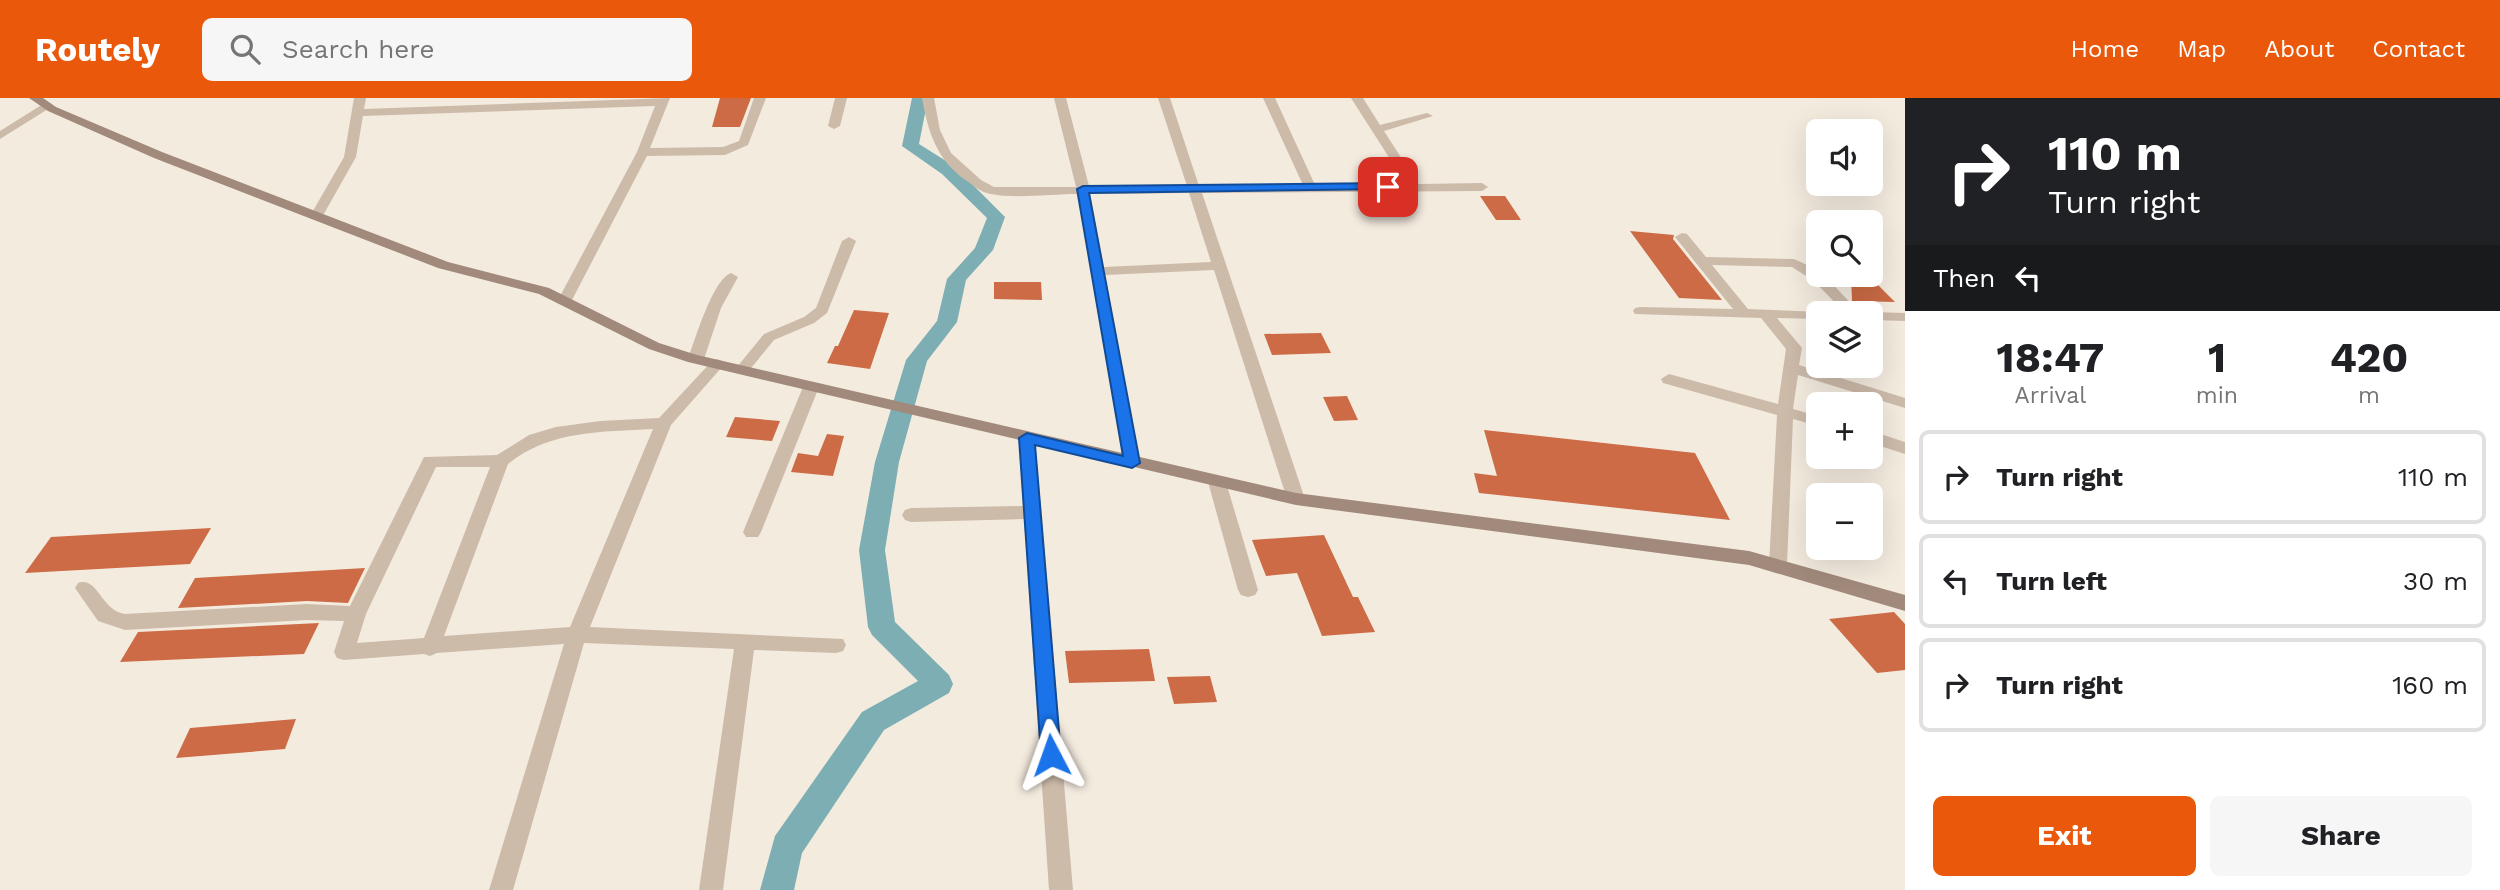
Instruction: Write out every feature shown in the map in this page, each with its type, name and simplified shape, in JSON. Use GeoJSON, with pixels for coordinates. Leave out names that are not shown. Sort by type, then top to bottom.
{"type":"FeatureCollection","features":[{"type":"Feature","properties":{"kind":"street"},"geometry":{"type":"LineString","coordinates":[[316,216],[350,157],[360,98]]}},
{"type":"Feature","properties":{"kind":"street"},"geometry":{"type":"LineString","coordinates":[[643,152],[735,148],[744,142],[760,98]]}},
{"type":"Feature","properties":{"kind":"street"},"geometry":{"type":"LineString","coordinates":[[834,126],[841,98]]}},
{"type":"Feature","properties":{"kind":"street"},"geometry":{"type":"LineString","coordinates":[[928,98],[932,127],[943,155],[980,185],[992,191],[1193,187],[1482,187]]}},
{"type":"Feature","properties":{"kind":"street"},"geometry":{"type":"LineString","coordinates":[[1060,98],[1083,189],[1132,463]]}},
{"type":"Feature","properties":{"kind":"street"},"geometry":{"type":"LineString","coordinates":[[1164,98],[1296,499]]}},
{"type":"Feature","properties":{"kind":"street"},"geometry":{"type":"LineString","coordinates":[[1269,98],[1310,187]]}},
{"type":"Feature","properties":{"kind":"street"},"geometry":{"type":"LineString","coordinates":[[1357,98],[1414,187]]}},
{"type":"Feature","properties":{"kind":"street"},"geometry":{"type":"LineString","coordinates":[[357,113],[663,100],[643,152],[565,300]]}},
{"type":"Feature","properties":{"kind":"street"},"geometry":{"type":"LineString","coordinates":[[0,136],[41,102],[158,155],[466,273],[544,291],[654,346],[717,365],[1296,499],[1749,558],[1905,603]]}},
{"type":"Feature","properties":{"kind":"street"},"geometry":{"type":"LineString","coordinates":[[1377,129],[1427,116]]}},
{"type":"Feature","properties":{"kind":"street"},"geometry":{"type":"LineString","coordinates":[[1682,237],[1744,313]]}},
{"type":"Feature","properties":{"kind":"street"},"geometry":{"type":"LineString","coordinates":[[742,370],[769,338],[817,316],[822,310],[849,241]]}},
{"type":"Feature","properties":{"kind":"street"},"geometry":{"type":"LineString","coordinates":[[1701,261],[1794,263],[1812,270],[1842,301]]}},
{"type":"Feature","properties":{"kind":"street"},"geometry":{"type":"LineString","coordinates":[[1098,271],[1219,266]]}},
{"type":"Feature","properties":{"kind":"street"},"geometry":{"type":"LineString","coordinates":[[696,359],[714,308],[731,277]]}},
{"type":"Feature","properties":{"kind":"street"},"geometry":{"type":"LineString","coordinates":[[1640,311],[1806,315]]}},
{"type":"Feature","properties":{"kind":"street"},"geometry":{"type":"LineString","coordinates":[[1765,314],[1794,348],[1785,411],[1778,565]]}},
{"type":"Feature","properties":{"kind":"street"},"geometry":{"type":"LineString","coordinates":[[1899,317],[1905,329]]}},
{"type":"Feature","properties":{"kind":"street"},"geometry":{"type":"LineString","coordinates":[[501,890],[577,635],[664,423],[717,365]]}},
{"type":"Feature","properties":{"kind":"street"},"geometry":{"type":"LineString","coordinates":[[1792,368],[1905,403]]}},
{"type":"Feature","properties":{"kind":"street"},"geometry":{"type":"LineString","coordinates":[[1669,379],[1806,417]]}},
{"type":"Feature","properties":{"kind":"street"},"geometry":{"type":"LineString","coordinates":[[752,533],[811,387]]}},
{"type":"Feature","properties":{"kind":"street"},"geometry":{"type":"LineString","coordinates":[[429,648],[501,461],[513,449],[526,441],[550,433],[664,423]]}},
{"type":"Feature","properties":{"kind":"street"},"geometry":{"type":"LineString","coordinates":[[1027,438],[1061,890]]}},
{"type":"Feature","properties":{"kind":"street"},"geometry":{"type":"LineString","coordinates":[[1883,441],[1905,448]]}},
{"type":"Feature","properties":{"kind":"street"},"geometry":{"type":"LineString","coordinates":[[501,461],[430,461],[356,614],[344,652],[429,648],[577,635],[836,645]]}},
{"type":"Feature","properties":{"kind":"street"},"geometry":{"type":"LineString","coordinates":[[1217,482],[1248,590]]}},
{"type":"Feature","properties":{"kind":"street"},"geometry":{"type":"LineString","coordinates":[[911,515],[1032,512]]}},
{"type":"Feature","properties":{"kind":"street"},"geometry":{"type":"LineString","coordinates":[[85,588],[102,615],[110,621],[307,612],[356,614]]}},
{"type":"Feature","properties":{"kind":"street"},"geometry":{"type":"LineString","coordinates":[[711,890],[745,642]]}},
{"type":"Feature","properties":{"kind":"building"},"geometry":{"type":"Polygon","coordinates":[[[720,98],[751,98],[740,127],[712,127],[720,98]]]}},
{"type":"Feature","properties":{"kind":"building"},"geometry":{"type":"Polygon","coordinates":[[[1480,196],[1505,196],[1521,220],[1496,220],[1480,196]]]}},
{"type":"Feature","properties":{"kind":"building"},"geometry":{"type":"Polygon","coordinates":[[[1630,231],[1674,235],[1673,239],[1722,300],[1679,298],[1630,231]]]}},
{"type":"Feature","properties":{"kind":"building"},"geometry":{"type":"Polygon","coordinates":[[[994,282],[1041,282],[1042,300],[994,299],[994,282]]]}},
{"type":"Feature","properties":{"kind":"building"},"geometry":{"type":"Polygon","coordinates":[[[1851,287],[1880,287],[1895,302],[1883,301],[1852,301],[1851,287]]]}},
{"type":"Feature","properties":{"kind":"building"},"geometry":{"type":"Polygon","coordinates":[[[854,310],[889,313],[870,369],[827,363],[854,310]]]}},
{"type":"Feature","properties":{"kind":"building"},"geometry":{"type":"Polygon","coordinates":[[[1321,333],[1331,353],[1272,355],[1264,334],[1321,333]]]}},
{"type":"Feature","properties":{"kind":"building"},"geometry":{"type":"Polygon","coordinates":[[[1347,396],[1358,420],[1334,421],[1323,397],[1347,396]]]}},
{"type":"Feature","properties":{"kind":"building"},"geometry":{"type":"Polygon","coordinates":[[[735,417],[780,421],[772,441],[726,437],[735,417]]]}},
{"type":"Feature","properties":{"kind":"building"},"geometry":{"type":"Polygon","coordinates":[[[1484,430],[1695,453],[1730,520],[1479,493],[1474,473],[1497,476],[1484,430]]]}},
{"type":"Feature","properties":{"kind":"building"},"geometry":{"type":"Polygon","coordinates":[[[827,434],[844,436],[833,476],[791,472],[798,453],[818,456],[827,434]]]}},
{"type":"Feature","properties":{"kind":"building"},"geometry":{"type":"Polygon","coordinates":[[[211,528],[190,564],[25,573],[51,537],[211,528]]]}},
{"type":"Feature","properties":{"kind":"building"},"geometry":{"type":"Polygon","coordinates":[[[1324,535],[1353,597],[1358,597],[1375,632],[1322,636],[1297,573],[1266,576],[1252,540],[1324,535]]]}},
{"type":"Feature","properties":{"kind":"building"},"geometry":{"type":"Polygon","coordinates":[[[365,568],[348,603],[307,601],[178,608],[195,578],[365,568]]]}},
{"type":"Feature","properties":{"kind":"building"},"geometry":{"type":"Polygon","coordinates":[[[1894,612],[1905,624],[1905,670],[1877,673],[1829,619],[1894,612]]]}},
{"type":"Feature","properties":{"kind":"building"},"geometry":{"type":"Polygon","coordinates":[[[319,623],[304,654],[120,662],[138,632],[319,623]]]}},
{"type":"Feature","properties":{"kind":"building"},"geometry":{"type":"Polygon","coordinates":[[[1149,649],[1155,681],[1069,683],[1065,651],[1149,649]]]}},
{"type":"Feature","properties":{"kind":"building"},"geometry":{"type":"Polygon","coordinates":[[[1210,676],[1217,702],[1174,704],[1167,677],[1210,676]]]}},
{"type":"Feature","properties":{"kind":"building"},"geometry":{"type":"Polygon","coordinates":[[[296,719],[285,749],[176,758],[190,728],[296,719]]]}},
{"type":"Feature","properties":{"kind":"waterway"},"geometry":{"type":"LineString","coordinates":[[777,890],[787,847],[873,721],[939,684],[882,627],[872,550],[887,462],[917,360],[947,322],[957,279],[984,250],[996,217],[948,170],[910,146],[920,98]]}},
{"type":"Feature","properties":{"kind":"route"},"geometry":{"type":"LineString","coordinates":[[1051,755],[1027,438],[1132,463],[1083,189],[1388,187]]}}]}
